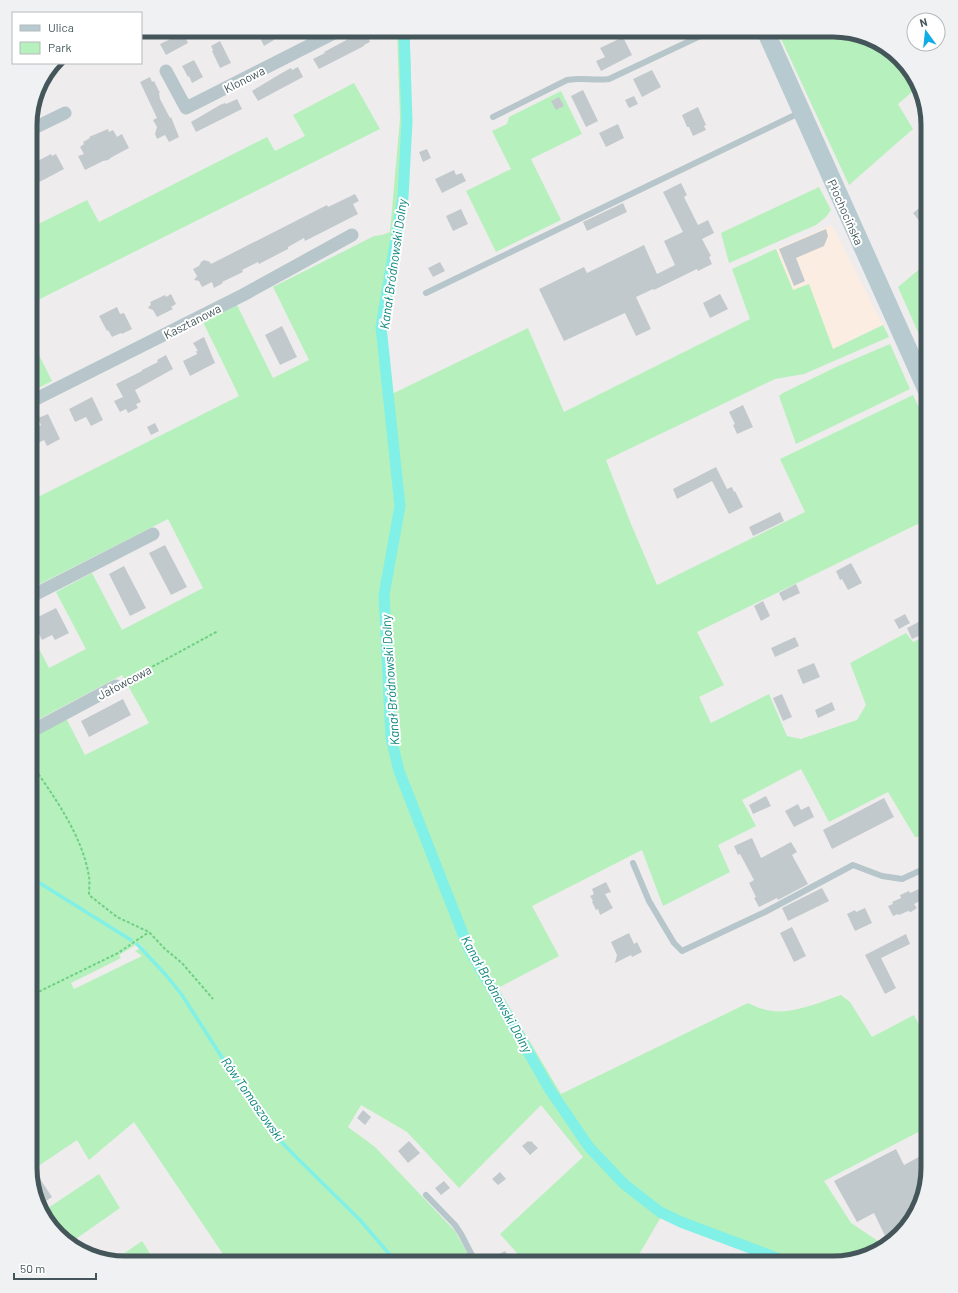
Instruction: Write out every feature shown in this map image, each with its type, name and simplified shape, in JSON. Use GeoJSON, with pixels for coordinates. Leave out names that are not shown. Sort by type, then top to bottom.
{"type":"FeatureCollection","features":[{"type":"Feature","properties":{"kind":"main road","name":"Płochocińska"},"geometry":{"type":"LineString","coordinates":[[767,37],[921,378]]}},
{"type":"Feature","properties":{"kind":"street","name":"Klonowa"},"geometry":{"type":"LineString","coordinates":[[166,71],[186,108],[326,37]]}},
{"type":"Feature","properties":{"kind":"street"},"geometry":{"type":"LineString","coordinates":[[37,126],[64,113]]}},
{"type":"Feature","properties":{"kind":"street","name":"Kasztanowa"},"geometry":{"type":"LineString","coordinates":[[37,398],[243,295],[352,234]]}},
{"type":"Feature","properties":{"kind":"street"},"geometry":{"type":"LineString","coordinates":[[37,593],[153,534]]}},
{"type":"Feature","properties":{"kind":"street","name":"Jałowcowa"},"geometry":{"type":"LineString","coordinates":[[37,728],[116,686]]}},
{"type":"Feature","properties":{"kind":"lane"},"geometry":{"type":"LineString","coordinates":[[493,117],[568,80],[578,78],[600,80],[609,79],[698,37]]}},
{"type":"Feature","properties":{"kind":"lane"},"geometry":{"type":"LineString","coordinates":[[426,293],[801,112]]}},
{"type":"Feature","properties":{"kind":"lane"},"geometry":{"type":"LineString","coordinates":[[633,863],[649,901],[674,944],[682,951],[765,912],[853,865],[882,876],[902,880],[921,870]]}},
{"type":"Feature","properties":{"kind":"lane"},"geometry":{"type":"LineString","coordinates":[[426,1195],[455,1225],[472,1256]]}},
{"type":"Feature","properties":{"kind":"path","name":"Jałowcowa"},"geometry":{"type":"LineString","coordinates":[[116,686],[218,631]]}},
{"type":"Feature","properties":{"kind":"path"},"geometry":{"type":"LineString","coordinates":[[37,773],[65,815],[83,850],[90,878],[89,895],[118,917],[149,932],[164,949],[182,963],[213,998]]}},
{"type":"Feature","properties":{"kind":"path"},"geometry":{"type":"LineString","coordinates":[[37,993],[118,953],[149,932]]}},
{"type":"Feature","properties":{"kind":"shaded area"},"geometry":{"type":"Polygon","coordinates":[[[832,225],[883,325],[833,349],[809,284],[793,290],[776,249],[832,225]]]}},
{"type":"Feature","properties":{"kind":"green space"},"geometry":{"type":"Polygon","coordinates":[[[397,37],[409,37],[411,70],[409,154],[402,223],[386,339],[392,394],[528,328],[564,412],[750,319],[732,269],[776,249],[793,290],[809,284],[833,349],[883,325],[889,337],[804,374],[775,379],[606,460],[657,585],[805,512],[780,459],[913,395],[921,412],[921,522],[697,632],[724,685],[699,697],[711,723],[769,694],[787,736],[801,739],[857,720],[866,705],[850,663],[906,633],[913,642],[921,638],[921,837],[915,837],[888,792],[829,822],[801,769],[742,800],[756,826],[718,845],[730,872],[663,906],[642,850],[532,906],[559,956],[498,988],[561,1094],[748,1003],[763,1009],[782,1011],[802,1008],[841,995],[850,1002],[872,1037],[914,1015],[921,1029],[921,1131],[824,1181],[851,1223],[880,1242],[877,1244],[855,1253],[844,1255],[759,1256],[661,1217],[638,1256],[519,1256],[500,1234],[583,1157],[541,1105],[459,1188],[407,1132],[361,1105],[348,1127],[375,1147],[455,1231],[469,1256],[224,1256],[134,1122],[89,1160],[77,1140],[37,1167],[37,733],[66,718],[85,755],[149,723],[122,675],[37,720],[37,645],[49,668],[86,649],[56,592],[92,573],[122,630],[203,588],[168,519],[37,585],[37,497],[239,396],[203,322],[237,305],[273,378],[309,360],[273,287],[374,236],[390,232],[400,119],[397,37]],[[139,943],[119,955],[121,958],[71,983],[74,989],[142,956],[135,951],[143,947],[139,943]]]}},
{"type":"Feature","properties":{"kind":"green space"},"geometry":{"type":"Polygon","coordinates":[[[780,37],[838,37],[855,40],[866,44],[877,49],[891,59],[906,76],[912,86],[914,91],[898,104],[913,129],[849,185],[780,37]]]}},
{"type":"Feature","properties":{"kind":"green space"},"geometry":{"type":"Polygon","coordinates":[[[354,83],[380,129],[37,300],[37,225],[87,200],[99,222],[267,137],[275,151],[305,136],[293,115],[354,83]]]}},
{"type":"Feature","properties":{"kind":"green space"},"geometry":{"type":"Polygon","coordinates":[[[561,91],[582,134],[531,159],[561,220],[496,252],[466,191],[511,169],[492,131],[507,124],[509,117],[561,91]]]}},
{"type":"Feature","properties":{"kind":"green space"},"geometry":{"type":"Polygon","coordinates":[[[819,187],[831,210],[826,217],[816,225],[729,263],[721,233],[819,187]]]}},
{"type":"Feature","properties":{"kind":"green space"},"geometry":{"type":"Polygon","coordinates":[[[921,268],[921,339],[898,287],[921,268]]]}},
{"type":"Feature","properties":{"kind":"green space"},"geometry":{"type":"Polygon","coordinates":[[[890,344],[910,389],[796,444],[779,396],[836,367],[890,344]]]}},
{"type":"Feature","properties":{"kind":"green space"},"geometry":{"type":"Polygon","coordinates":[[[37,351],[52,381],[37,388],[37,351]]]}},
{"type":"Feature","properties":{"kind":"green space"},"geometry":{"type":"Polygon","coordinates":[[[99,1174],[120,1208],[75,1240],[59,1226],[47,1209],[99,1174]]]}},
{"type":"Feature","properties":{"kind":"green space"},"geometry":{"type":"Polygon","coordinates":[[[142,1241],[152,1256],[125,1256],[121,1256],[142,1241]]]}},
{"type":"Feature","properties":{"kind":"building"},"geometry":{"type":"Polygon","coordinates":[[[175,37],[185,37],[188,43],[166,55],[160,44],[175,37]]]}},
{"type":"Feature","properties":{"kind":"building"},"geometry":{"type":"Polygon","coordinates":[[[260,37],[272,37],[274,40],[264,46],[260,37]]]}},
{"type":"Feature","properties":{"kind":"building"},"geometry":{"type":"Polygon","coordinates":[[[352,37],[353,39],[357,37],[368,37],[370,42],[319,69],[313,59],[352,37]]]}},
{"type":"Feature","properties":{"kind":"building"},"geometry":{"type":"Polygon","coordinates":[[[623,37],[632,55],[601,71],[596,61],[605,57],[600,48],[623,37]]]}},
{"type":"Feature","properties":{"kind":"building"},"geometry":{"type":"Polygon","coordinates":[[[220,41],[231,63],[220,68],[211,46],[220,41]]]}},
{"type":"Feature","properties":{"kind":"building"},"geometry":{"type":"Polygon","coordinates":[[[194,60],[203,77],[192,83],[182,66],[194,60]]]}},
{"type":"Feature","properties":{"kind":"building"},"geometry":{"type":"Polygon","coordinates":[[[298,67],[303,77],[258,101],[252,91],[291,68],[292,70],[298,67]]]}},
{"type":"Feature","properties":{"kind":"building"},"geometry":{"type":"Polygon","coordinates":[[[652,70],[661,87],[642,97],[633,79],[652,70]]]}},
{"type":"Feature","properties":{"kind":"building"},"geometry":{"type":"Polygon","coordinates":[[[150,77],[152,82],[154,81],[160,93],[160,99],[170,118],[171,117],[179,137],[169,142],[165,135],[157,139],[155,134],[157,127],[153,120],[157,118],[140,82],[150,77]]]}},
{"type":"Feature","properties":{"kind":"building"},"geometry":{"type":"Polygon","coordinates":[[[583,90],[598,121],[586,127],[571,96],[583,90]]]}},
{"type":"Feature","properties":{"kind":"building"},"geometry":{"type":"Polygon","coordinates":[[[634,96],[638,104],[629,108],[625,100],[634,96]]]}},
{"type":"Feature","properties":{"kind":"building"},"geometry":{"type":"Polygon","coordinates":[[[559,97],[564,106],[556,110],[551,101],[559,97]]]}},
{"type":"Feature","properties":{"kind":"building"},"geometry":{"type":"Polygon","coordinates":[[[237,99],[242,109],[196,132],[191,122],[220,105],[237,99]]]}},
{"type":"Feature","properties":{"kind":"building"},"geometry":{"type":"Polygon","coordinates":[[[698,107],[706,125],[704,126],[706,130],[693,136],[682,115],[698,107]]]}},
{"type":"Feature","properties":{"kind":"building"},"geometry":{"type":"Polygon","coordinates":[[[618,124],[624,138],[606,147],[599,133],[618,124]]]}},
{"type":"Feature","properties":{"kind":"building"},"geometry":{"type":"Polygon","coordinates":[[[108,129],[109,132],[113,130],[117,137],[122,134],[129,148],[108,160],[85,170],[78,156],[84,154],[80,147],[84,144],[83,142],[90,138],[89,137],[108,129]]]}},
{"type":"Feature","properties":{"kind":"building"},"geometry":{"type":"Polygon","coordinates":[[[427,149],[431,158],[423,162],[419,152],[427,149]]]}},
{"type":"Feature","properties":{"kind":"building"},"geometry":{"type":"Polygon","coordinates":[[[51,154],[52,156],[56,154],[64,169],[37,183],[37,161],[51,154]]]}},
{"type":"Feature","properties":{"kind":"building"},"geometry":{"type":"Polygon","coordinates":[[[454,170],[456,175],[462,173],[466,181],[442,193],[435,179],[454,170]]]}},
{"type":"Feature","properties":{"kind":"building"},"geometry":{"type":"Polygon","coordinates":[[[681,183],[687,195],[684,197],[698,225],[708,220],[714,233],[702,239],[711,256],[709,257],[712,264],[698,271],[697,269],[636,297],[651,329],[636,336],[625,313],[564,341],[539,289],[584,267],[587,273],[644,245],[657,274],[675,265],[664,241],[683,232],[663,192],[681,183]]]}},
{"type":"Feature","properties":{"kind":"building"},"geometry":{"type":"Polygon","coordinates":[[[355,194],[359,201],[353,204],[358,214],[305,241],[304,238],[288,247],[288,249],[259,264],[258,262],[242,270],[243,272],[222,282],[223,283],[214,288],[212,282],[202,287],[199,281],[194,280],[197,276],[193,269],[199,266],[204,260],[210,262],[211,264],[327,205],[328,207],[355,194]]]}},
{"type":"Feature","properties":{"kind":"building"},"geometry":{"type":"Polygon","coordinates":[[[623,203],[627,212],[587,231],[583,222],[623,203]]]}},
{"type":"Feature","properties":{"kind":"building"},"geometry":{"type":"Polygon","coordinates":[[[921,207],[921,223],[913,213],[921,207]]]}},
{"type":"Feature","properties":{"kind":"building"},"geometry":{"type":"Polygon","coordinates":[[[461,209],[468,224],[453,231],[446,216],[461,209]]]}},
{"type":"Feature","properties":{"kind":"building"},"geometry":{"type":"Polygon","coordinates":[[[826,229],[828,236],[824,246],[796,258],[805,281],[794,286],[779,249],[826,229]]]}},
{"type":"Feature","properties":{"kind":"building"},"geometry":{"type":"Polygon","coordinates":[[[440,262],[445,271],[433,277],[428,268],[440,262]]]}},
{"type":"Feature","properties":{"kind":"building"},"geometry":{"type":"Polygon","coordinates":[[[171,294],[176,304],[171,307],[173,309],[157,317],[153,310],[148,308],[151,304],[150,302],[165,295],[166,297],[171,294]]]}},
{"type":"Feature","properties":{"kind":"building"},"geometry":{"type":"Polygon","coordinates":[[[720,294],[728,309],[710,318],[703,303],[720,294]]]}},
{"type":"Feature","properties":{"kind":"building"},"geometry":{"type":"Polygon","coordinates":[[[117,307],[120,314],[124,313],[132,329],[112,337],[99,316],[117,307]]]}},
{"type":"Feature","properties":{"kind":"building"},"geometry":{"type":"Polygon","coordinates":[[[282,326],[297,357],[280,365],[265,335],[282,326]]]}},
{"type":"Feature","properties":{"kind":"building"},"geometry":{"type":"Polygon","coordinates":[[[204,337],[215,363],[190,376],[183,361],[197,354],[196,351],[198,351],[193,343],[204,337]]]}},
{"type":"Feature","properties":{"kind":"building"},"geometry":{"type":"Polygon","coordinates":[[[166,355],[173,369],[135,390],[141,402],[136,404],[138,408],[128,413],[126,409],[120,412],[114,401],[123,397],[116,384],[158,362],[157,360],[166,355]]]}},
{"type":"Feature","properties":{"kind":"building"},"geometry":{"type":"Polygon","coordinates":[[[92,397],[103,420],[91,426],[86,417],[75,422],[69,409],[92,397]]]}},
{"type":"Feature","properties":{"kind":"building"},"geometry":{"type":"Polygon","coordinates":[[[743,405],[753,427],[737,434],[733,425],[735,424],[729,412],[743,405]]]}},
{"type":"Feature","properties":{"kind":"building"},"geometry":{"type":"Polygon","coordinates":[[[48,414],[60,439],[47,446],[44,440],[37,444],[37,427],[41,425],[38,418],[48,414]]]}},
{"type":"Feature","properties":{"kind":"building"},"geometry":{"type":"Polygon","coordinates":[[[155,423],[159,431],[151,435],[147,427],[155,423]]]}},
{"type":"Feature","properties":{"kind":"building"},"geometry":{"type":"Polygon","coordinates":[[[716,467],[727,489],[732,487],[743,507],[729,514],[712,481],[677,499],[673,489],[716,467]]]}},
{"type":"Feature","properties":{"kind":"building"},"geometry":{"type":"Polygon","coordinates":[[[780,512],[784,521],[753,536],[749,527],[780,512]]]}},
{"type":"Feature","properties":{"kind":"building"},"geometry":{"type":"Polygon","coordinates":[[[165,545],[187,587],[171,595],[149,553],[165,545]]]}},
{"type":"Feature","properties":{"kind":"building"},"geometry":{"type":"Polygon","coordinates":[[[851,563],[862,583],[848,590],[842,579],[840,580],[836,571],[851,563]]]}},
{"type":"Feature","properties":{"kind":"building"},"geometry":{"type":"Polygon","coordinates":[[[124,566],[146,608],[130,616],[109,574],[124,566]]]}},
{"type":"Feature","properties":{"kind":"building"},"geometry":{"type":"Polygon","coordinates":[[[796,584],[800,593],[783,601],[779,593],[796,584]]]}},
{"type":"Feature","properties":{"kind":"building"},"geometry":{"type":"Polygon","coordinates":[[[763,601],[770,616],[761,621],[754,606],[763,601]]]}},
{"type":"Feature","properties":{"kind":"building"},"geometry":{"type":"Polygon","coordinates":[[[56,608],[69,633],[55,640],[52,635],[42,640],[37,630],[37,618],[56,608]]]}},
{"type":"Feature","properties":{"kind":"building"},"geometry":{"type":"Polygon","coordinates":[[[905,614],[910,623],[899,629],[894,620],[905,614]]]}},
{"type":"Feature","properties":{"kind":"building"},"geometry":{"type":"Polygon","coordinates":[[[921,621],[921,635],[912,639],[907,628],[921,621]]]}},
{"type":"Feature","properties":{"kind":"building"},"geometry":{"type":"Polygon","coordinates":[[[795,637],[799,646],[775,657],[771,648],[795,637]]]}},
{"type":"Feature","properties":{"kind":"building"},"geometry":{"type":"Polygon","coordinates":[[[814,663],[820,677],[803,684],[797,670],[814,663]]]}},
{"type":"Feature","properties":{"kind":"building"},"geometry":{"type":"Polygon","coordinates":[[[782,694],[792,717],[783,721],[773,698],[782,694]]]}},
{"type":"Feature","properties":{"kind":"building"},"geometry":{"type":"Polygon","coordinates":[[[123,699],[131,715],[89,737],[81,721],[123,699]]]}},
{"type":"Feature","properties":{"kind":"building"},"geometry":{"type":"Polygon","coordinates":[[[832,702],[835,710],[818,718],[815,710],[832,702]]]}},
{"type":"Feature","properties":{"kind":"building"},"geometry":{"type":"Polygon","coordinates":[[[766,796],[771,806],[753,814],[749,805],[766,796]]]}},
{"type":"Feature","properties":{"kind":"building"},"geometry":{"type":"Polygon","coordinates":[[[884,798],[894,817],[832,849],[823,830],[884,798]]]}},
{"type":"Feature","properties":{"kind":"building"},"geometry":{"type":"Polygon","coordinates":[[[798,804],[801,810],[809,806],[814,817],[794,827],[785,811],[798,804]]]}},
{"type":"Feature","properties":{"kind":"building"},"geometry":{"type":"Polygon","coordinates":[[[752,838],[761,858],[791,842],[797,852],[792,855],[808,884],[778,900],[777,898],[759,907],[749,883],[754,880],[734,846],[752,838]]]}},
{"type":"Feature","properties":{"kind":"building"},"geometry":{"type":"Polygon","coordinates":[[[606,882],[611,892],[605,894],[613,908],[600,915],[598,909],[596,910],[590,896],[594,894],[592,889],[606,882]]]}},
{"type":"Feature","properties":{"kind":"building"},"geometry":{"type":"Polygon","coordinates":[[[822,888],[829,901],[788,921],[782,908],[822,888]]]}},
{"type":"Feature","properties":{"kind":"building"},"geometry":{"type":"Polygon","coordinates":[[[921,888],[921,900],[914,904],[917,908],[911,912],[908,911],[893,916],[888,906],[893,904],[892,902],[901,898],[900,895],[909,891],[910,893],[921,888]]]}},
{"type":"Feature","properties":{"kind":"building"},"geometry":{"type":"Polygon","coordinates":[[[865,908],[872,923],[855,931],[847,914],[855,910],[856,912],[865,908]]]}},
{"type":"Feature","properties":{"kind":"building"},"geometry":{"type":"Polygon","coordinates":[[[792,927],[806,956],[794,962],[780,933],[792,927]]]}},
{"type":"Feature","properties":{"kind":"building"},"geometry":{"type":"Polygon","coordinates":[[[629,933],[634,944],[637,942],[642,952],[632,957],[631,955],[615,963],[617,955],[611,942],[629,933]]]}},
{"type":"Feature","properties":{"kind":"building"},"geometry":{"type":"Polygon","coordinates":[[[906,934],[910,944],[881,958],[896,988],[885,994],[865,955],[906,934]]]}},
{"type":"Feature","properties":{"kind":"building"},"geometry":{"type":"Polygon","coordinates":[[[363,1110],[371,1117],[365,1125],[357,1118],[363,1110]]]}},
{"type":"Feature","properties":{"kind":"building"},"geometry":{"type":"Polygon","coordinates":[[[409,1141],[420,1153],[408,1163],[398,1151],[409,1141]]]}},
{"type":"Feature","properties":{"kind":"building"},"geometry":{"type":"Polygon","coordinates":[[[528,1141],[531,1141],[538,1148],[530,1155],[522,1146],[528,1141]]]}},
{"type":"Feature","properties":{"kind":"building"},"geometry":{"type":"Polygon","coordinates":[[[896,1149],[904,1165],[921,1156],[920,1179],[912,1207],[899,1226],[886,1238],[874,1213],[857,1222],[834,1181],[896,1149]]]}},
{"type":"Feature","properties":{"kind":"building"},"geometry":{"type":"Polygon","coordinates":[[[500,1172],[506,1179],[498,1185],[492,1179],[500,1172]]]}},
{"type":"Feature","properties":{"kind":"building"},"geometry":{"type":"Polygon","coordinates":[[[37,1175],[52,1197],[44,1202],[37,1175]]]}},
{"type":"Feature","properties":{"kind":"building"},"geometry":{"type":"Polygon","coordinates":[[[444,1181],[450,1188],[441,1195],[435,1188],[444,1181]]]}},
{"type":"Feature","properties":{"kind":"building"},"geometry":{"type":"Polygon","coordinates":[[[505,1251],[508,1256],[495,1256],[505,1251]]]}},
{"type":"Feature","properties":{"kind":"waterway","name":"Kanał Bródnowski Dolny"},"geometry":{"type":"LineString","coordinates":[[404,37],[407,122],[403,197],[381,327],[400,506],[384,595],[391,738],[399,771],[468,947],[550,1090],[589,1147],[624,1184],[660,1212],[681,1222],[771,1256]]}},
{"type":"Feature","properties":{"kind":"waterway","name":"Rów Tomaszowski"},"geometry":{"type":"LineString","coordinates":[[37,881],[131,940]]}},
{"type":"Feature","properties":{"kind":"waterway","name":"Rów Tomaszowski"},"geometry":{"type":"LineString","coordinates":[[137,944],[166,975],[182,995],[241,1087],[273,1133],[360,1220],[391,1256]]}}]}
